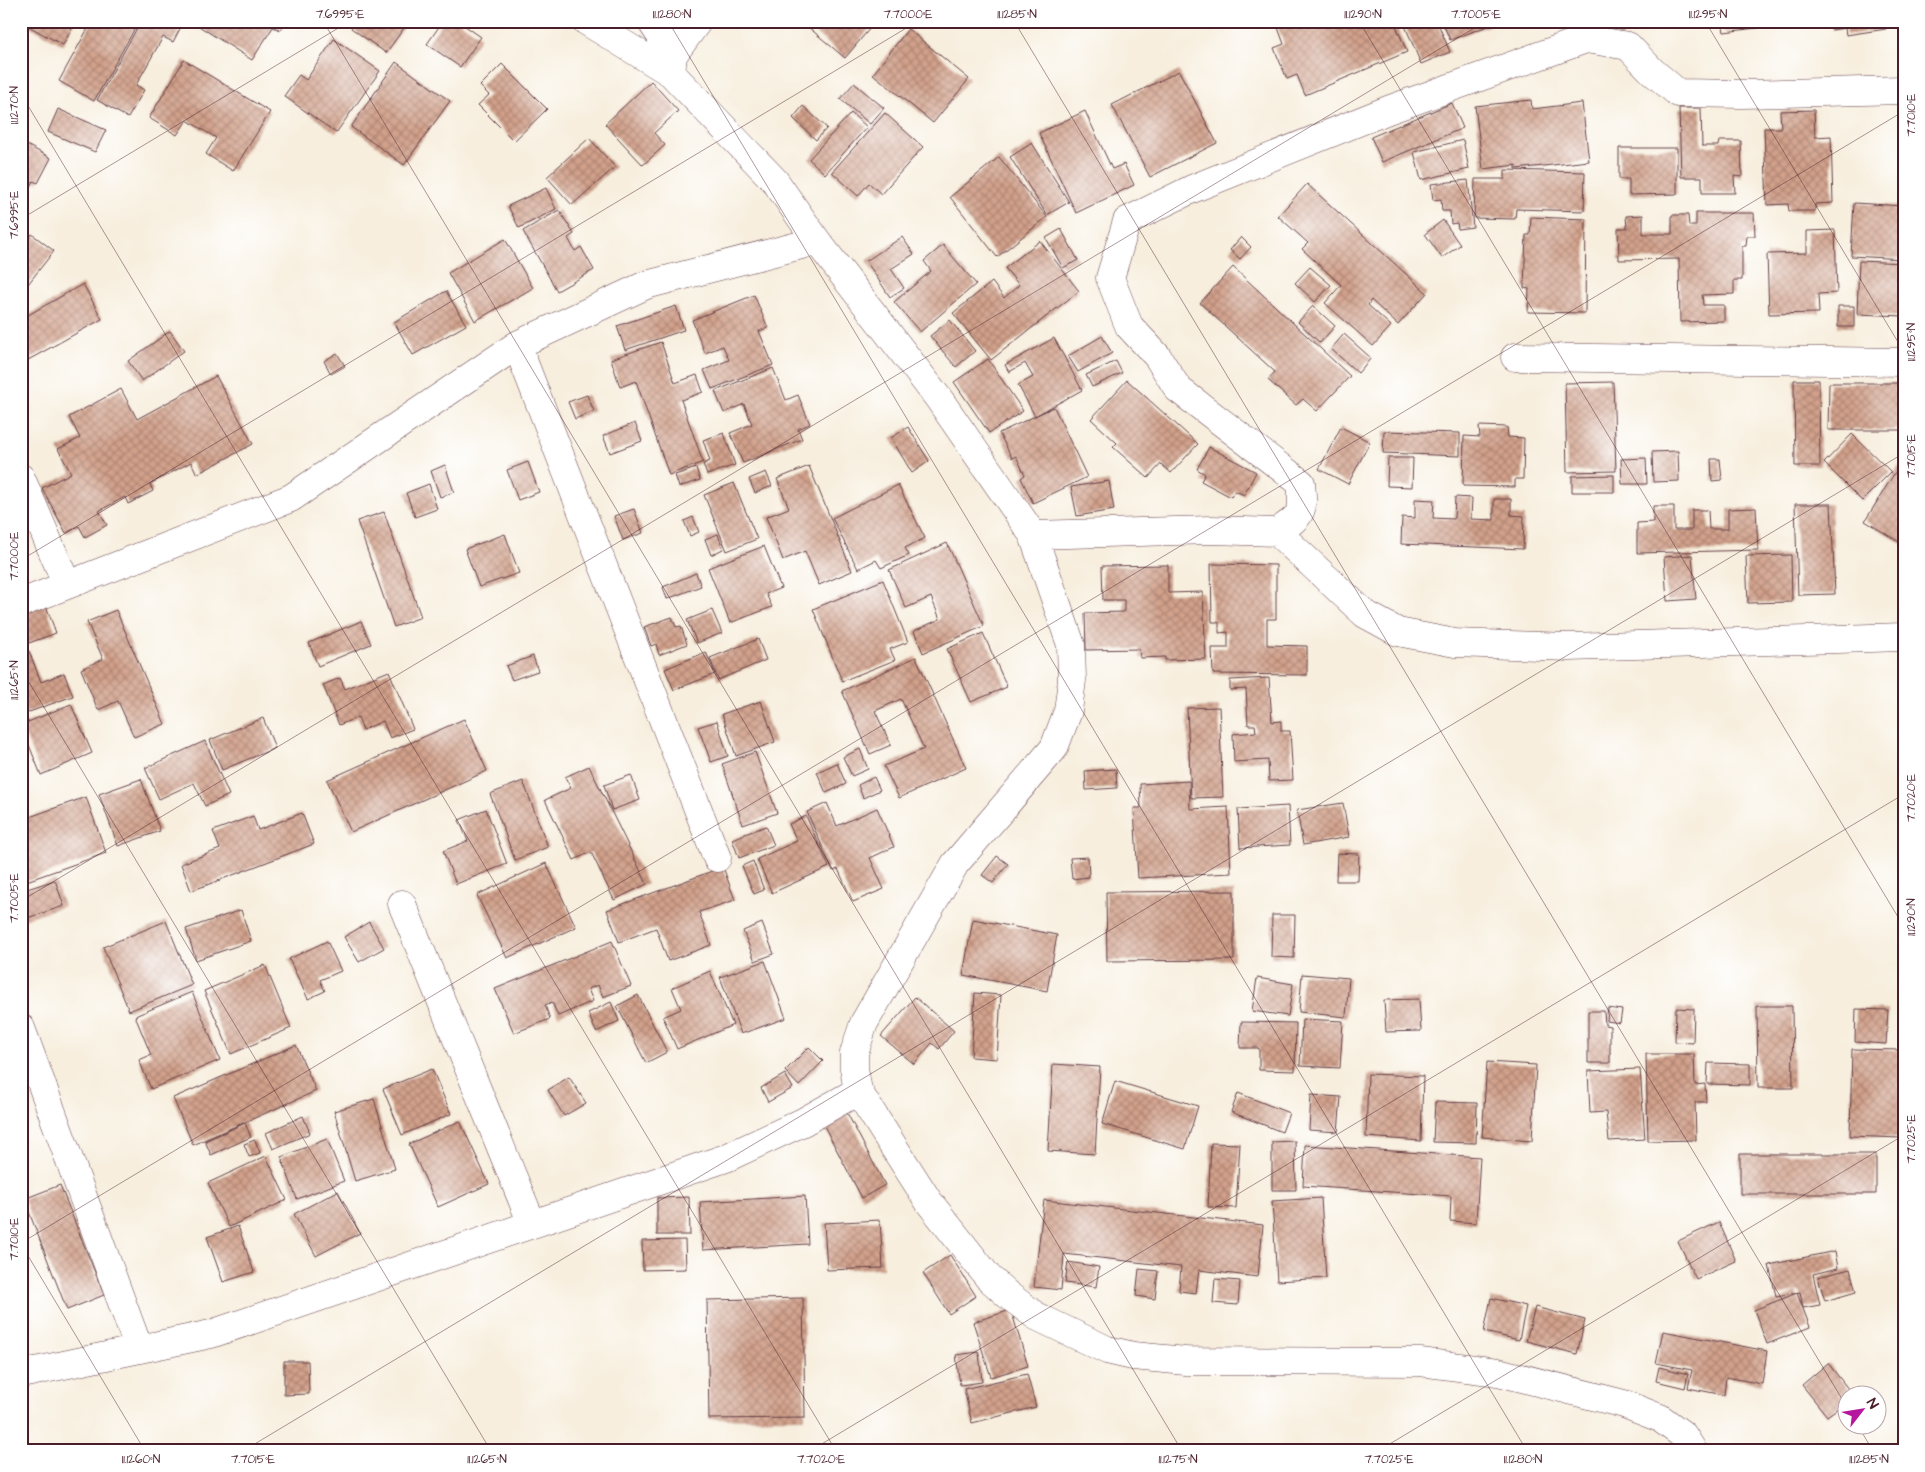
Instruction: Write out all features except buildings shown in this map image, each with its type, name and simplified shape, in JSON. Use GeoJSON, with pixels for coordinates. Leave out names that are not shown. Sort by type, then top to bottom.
{"type":"FeatureCollection","features":[{"type":"Feature","properties":{"kind":"street"},"geometry":{"type":"LineString","coordinates":[[586,21],[672,64]]}},
{"type":"Feature","properties":{"kind":"street"},"geometry":{"type":"LineString","coordinates":[[651,21],[672,64],[775,181],[817,241],[938,399],[1033,534],[1071,645],[1072,680],[1068,710],[1054,748],[955,864],[864,1023],[854,1054],[854,1068],[858,1091],[929,1202],[988,1277],[1008,1296],[1036,1316],[1107,1350],[1133,1356],[1186,1361],[1420,1362],[1498,1372],[1624,1404],[1660,1418],[1683,1436],[1693,1451]]}},
{"type":"Feature","properties":{"kind":"street"},"geometry":{"type":"LineString","coordinates":[[672,64],[698,21]]}},
{"type":"Feature","properties":{"kind":"street"},"geometry":{"type":"LineString","coordinates":[[1033,534],[1211,530],[1277,532],[1299,517],[1303,502],[1301,483],[1178,389],[1157,356],[1129,326],[1110,278],[1127,221],[1192,189],[1379,114],[1586,39],[1628,46],[1652,71],[1678,93],[1742,94],[1904,90]]}},
{"type":"Feature","properties":{"kind":"street"},"geometry":{"type":"LineString","coordinates":[[21,603],[291,498],[517,345],[646,285],[817,241]]}},
{"type":"Feature","properties":{"kind":"street"},"geometry":{"type":"LineString","coordinates":[[517,345],[717,858]]}},
{"type":"Feature","properties":{"kind":"street"},"geometry":{"type":"LineString","coordinates":[[1515,357],[1904,362]]}},
{"type":"Feature","properties":{"kind":"street"},"geometry":{"type":"LineString","coordinates":[[21,478],[67,585]]}},
{"type":"Feature","properties":{"kind":"street"},"geometry":{"type":"LineString","coordinates":[[1277,532],[1364,614],[1398,632],[1454,643],[1569,647],[1904,637]]}},
{"type":"Feature","properties":{"kind":"street"},"geometry":{"type":"LineString","coordinates":[[402,904],[532,1224]]}},
{"type":"Feature","properties":{"kind":"street"},"geometry":{"type":"LineString","coordinates":[[21,1028],[139,1349]]}},
{"type":"Feature","properties":{"kind":"street"},"geometry":{"type":"LineString","coordinates":[[21,1374],[211,1334],[726,1158],[803,1122],[858,1091]]}}]}
